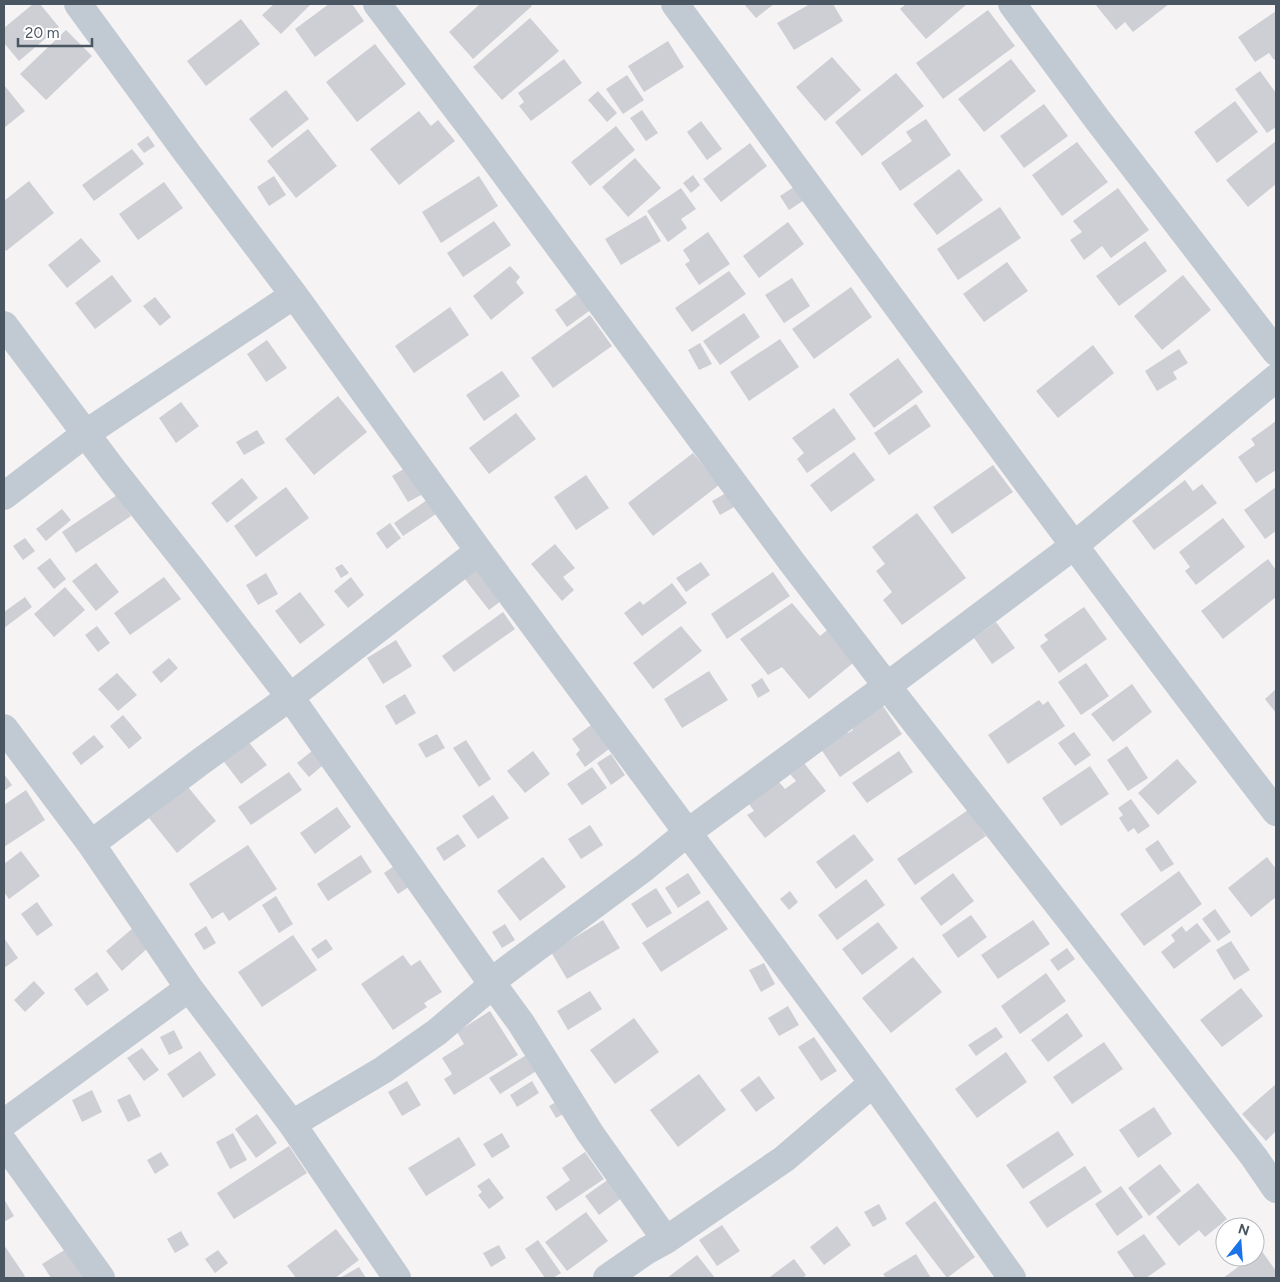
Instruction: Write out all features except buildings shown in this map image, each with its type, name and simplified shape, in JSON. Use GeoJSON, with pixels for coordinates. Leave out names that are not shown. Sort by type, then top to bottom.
{"type":"FeatureCollection","features":[{"type":"Feature","properties":{"kind":"street"},"geometry":{"type":"LineString","coordinates":[[78,4],[294,295],[479,552],[873,1083],[1012,1278]]}},
{"type":"Feature","properties":{"kind":"street"},"geometry":{"type":"LineString","coordinates":[[377,4],[484,145],[785,553],[1254,1157],[1276,1189]]}},
{"type":"Feature","properties":{"kind":"street"},"geometry":{"type":"LineString","coordinates":[[674,4],[1208,724],[1276,812]]}},
{"type":"Feature","properties":{"kind":"street"},"geometry":{"type":"LineString","coordinates":[[1012,4],[1097,119],[1276,352]]}},
{"type":"Feature","properties":{"kind":"street"},"geometry":{"type":"LineString","coordinates":[[4,496],[86,434],[294,295]]}},
{"type":"Feature","properties":{"kind":"street"},"geometry":{"type":"LineString","coordinates":[[4,325],[86,434],[290,696],[521,1023],[590,1133],[666,1240]]}},
{"type":"Feature","properties":{"kind":"street"},"geometry":{"type":"LineString","coordinates":[[292,1124],[414,1050],[465,1009],[483,993],[491,982],[644,868],[687,833],[1075,545],[1276,378]]}},
{"type":"Feature","properties":{"kind":"street"},"geometry":{"type":"LineString","coordinates":[[91,844],[479,552]]}},
{"type":"Feature","properties":{"kind":"street"},"geometry":{"type":"LineString","coordinates":[[4,728],[91,844],[189,988],[292,1124],[397,1278]]}},
{"type":"Feature","properties":{"kind":"street"},"geometry":{"type":"LineString","coordinates":[[4,1123],[189,988]]}},
{"type":"Feature","properties":{"kind":"street"},"geometry":{"type":"LineString","coordinates":[[607,1278],[784,1159],[873,1083]]}},
{"type":"Feature","properties":{"kind":"street"},"geometry":{"type":"LineString","coordinates":[[4,1143],[102,1278]]}}]}
